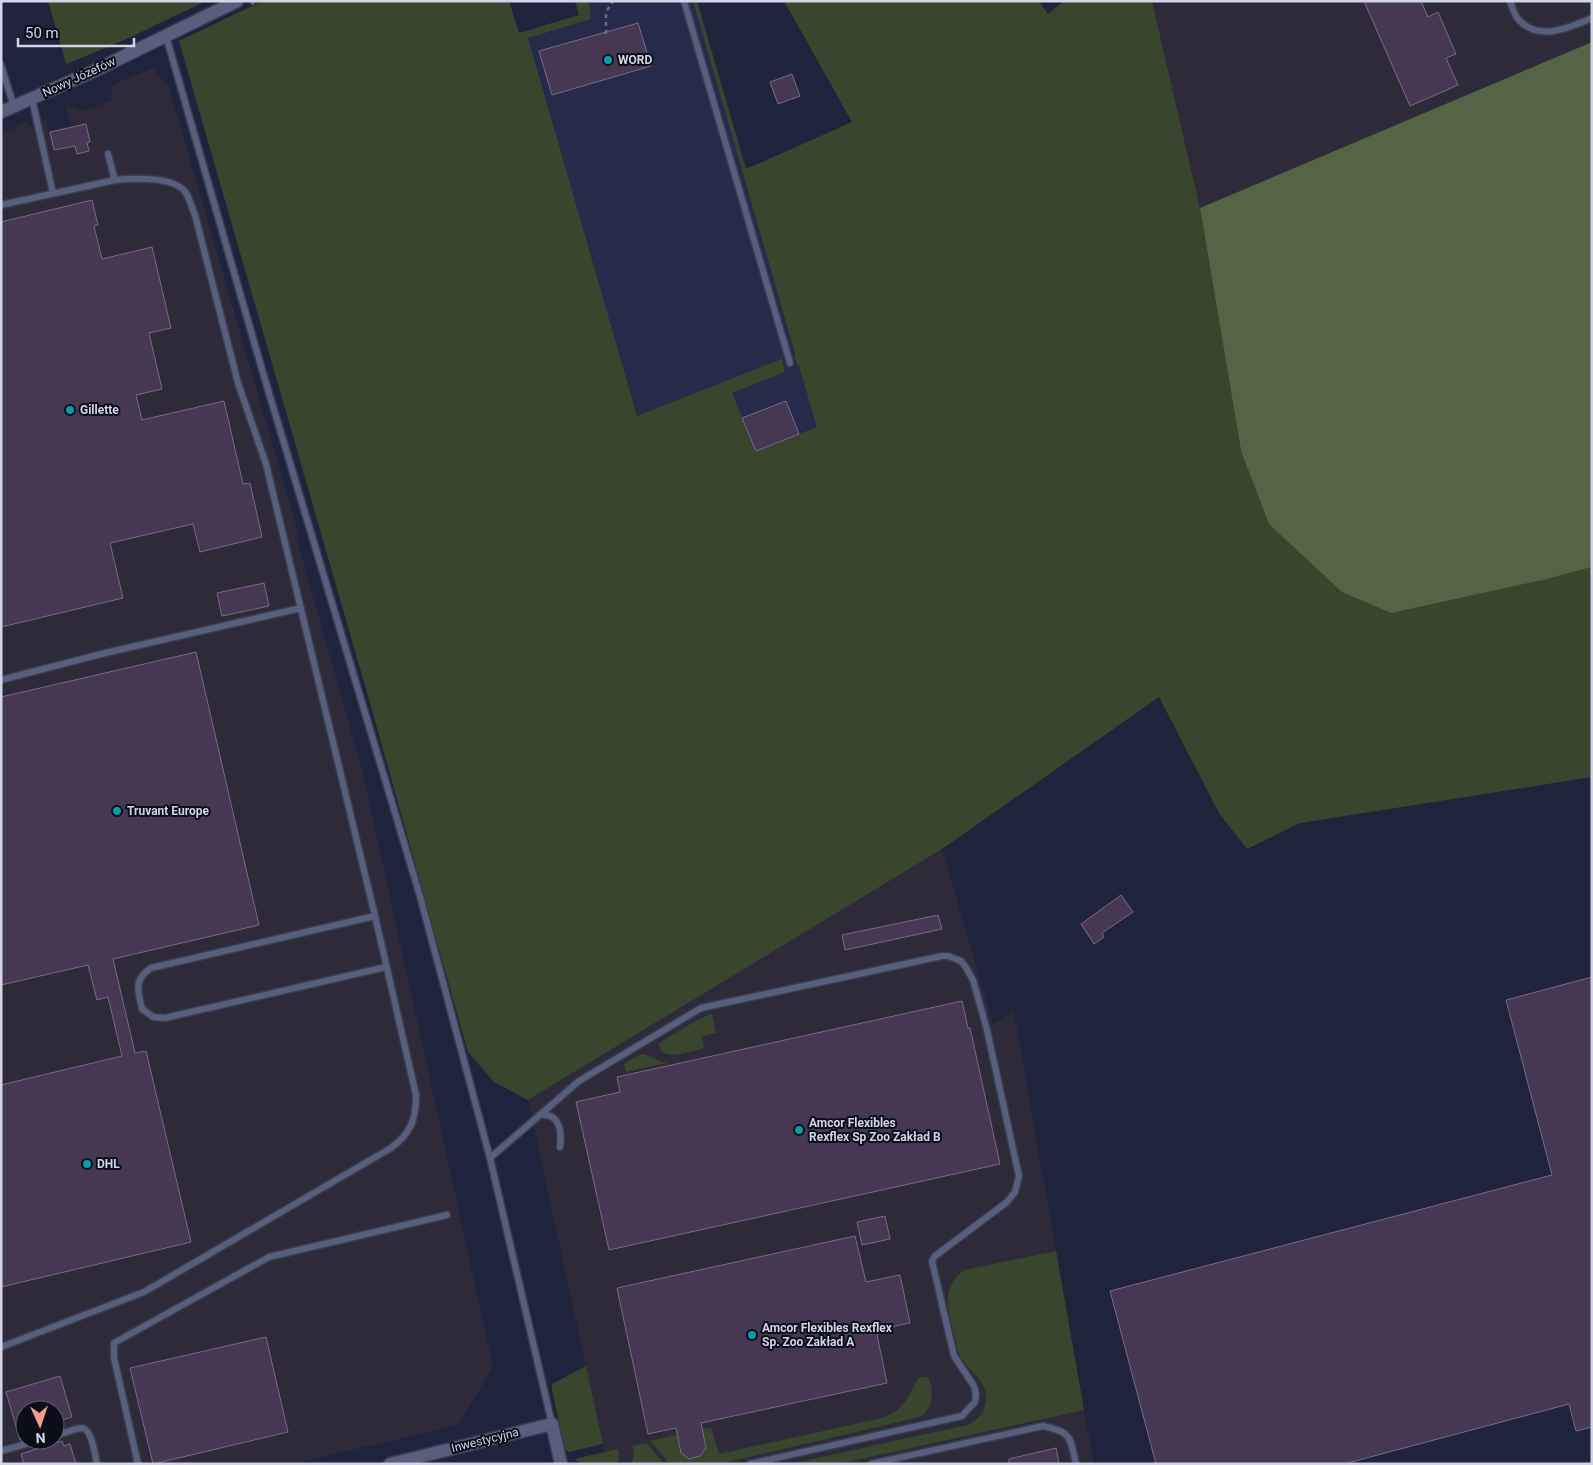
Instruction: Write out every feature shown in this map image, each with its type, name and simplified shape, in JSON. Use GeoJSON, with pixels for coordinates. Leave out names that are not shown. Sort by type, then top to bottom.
{"type":"FeatureCollection","features":[{"type":"Feature","properties":{"kind":"street","name":"Nowy Józefów"},"geometry":{"type":"LineString","coordinates":[[1,112],[94,72],[237,1]]}},
{"type":"Feature","properties":{"kind":"street","name":"Inwestycyjna"},"geometry":{"type":"LineString","coordinates":[[390,1464],[552,1424]]}},
{"type":"Feature","properties":{"kind":"street"},"geometry":{"type":"LineString","coordinates":[[552,1424],[561,1464]]}},
{"type":"Feature","properties":{"kind":"lane"},"geometry":{"type":"LineString","coordinates":[[684,1],[790,363]]}},
{"type":"Feature","properties":{"kind":"lane"},"geometry":{"type":"LineString","coordinates":[[1510,1],[1517,18],[1529,28],[1547,32],[1565,30],[1592,18]]}},
{"type":"Feature","properties":{"kind":"lane"},"geometry":{"type":"LineString","coordinates":[[166,36],[263,373],[420,896],[490,1158],[552,1424]]}},
{"type":"Feature","properties":{"kind":"lane"},"geometry":{"type":"LineString","coordinates":[[1,65],[14,107]]}},
{"type":"Feature","properties":{"kind":"lane"},"geometry":{"type":"LineString","coordinates":[[32,99],[53,193]]}},
{"type":"Feature","properties":{"kind":"lane"},"geometry":{"type":"LineString","coordinates":[[108,154],[115,180]]}},
{"type":"Feature","properties":{"kind":"lane"},"geometry":{"type":"LineString","coordinates":[[1,205],[132,178],[150,178],[173,183],[186,192],[195,216],[238,383],[266,464],[416,1095],[416,1109],[412,1125],[403,1138],[391,1148],[144,1292],[1,1347]]}},
{"type":"Feature","properties":{"kind":"lane"},"geometry":{"type":"LineString","coordinates":[[1,680],[101,654],[301,608]]}},
{"type":"Feature","properties":{"kind":"lane"},"geometry":{"type":"LineString","coordinates":[[374,916],[152,968],[143,974],[137,985],[142,1009],[153,1017],[165,1018],[386,967]]}},
{"type":"Feature","properties":{"kind":"lane"},"geometry":{"type":"LineString","coordinates":[[490,1158],[579,1081],[701,1008],[942,956],[955,958],[965,966],[973,980],[987,1030],[1019,1176],[1015,1192],[1007,1202],[935,1256],[932,1261],[954,1356],[974,1386],[975,1402],[962,1416],[750,1464]]}},
{"type":"Feature","properties":{"kind":"lane"},"geometry":{"type":"LineString","coordinates":[[539,1115],[550,1115],[557,1120],[560,1131],[560,1147]]}},
{"type":"Feature","properties":{"kind":"lane"},"geometry":{"type":"LineString","coordinates":[[138,1464],[114,1358],[114,1344],[269,1257],[447,1215]]}},
{"type":"Feature","properties":{"kind":"lane"},"geometry":{"type":"LineString","coordinates":[[871,1464],[1043,1426],[1059,1429],[1067,1434],[1072,1444],[1076,1464]]}},
{"type":"Feature","properties":{"kind":"lane"},"geometry":{"type":"LineString","coordinates":[[65,1433],[82,1428],[87,1430],[90,1434],[97,1464]]}},
{"type":"Feature","properties":{"kind":"lane"},"geometry":{"type":"LineString","coordinates":[[1,1451],[15,1447]]}},
{"type":"Feature","properties":{"kind":"path"},"geometry":{"type":"LineString","coordinates":[[606,34],[606,12],[613,1]]}},
{"type":"Feature","properties":{"kind":"shaded area"},"geometry":{"type":"Polygon","coordinates":[[[575,1],[697,1],[826,448],[659,514],[518,33],[579,15],[575,1]]]}},
{"type":"Feature","properties":{"kind":"shaded area"},"geometry":{"type":"Polygon","coordinates":[[[1152,1],[1592,1],[1592,42],[1200,208],[1152,1]]]}},
{"type":"Feature","properties":{"kind":"shaded area"},"geometry":{"type":"Polygon","coordinates":[[[153,68],[169,87],[299,536],[296,537],[362,769],[493,1367],[458,1425],[292,1464],[1,1464],[1,133],[27,122],[30,127],[47,120],[49,132],[71,126],[65,104],[80,111],[111,101],[112,85],[153,68]]]}},
{"type":"Feature","properties":{"kind":"shaded area"},"geometry":{"type":"Polygon","coordinates":[[[942,849],[993,1024],[1014,1012],[1094,1464],[607,1464],[528,1100],[942,849]]]}},
{"type":"Feature","properties":{"kind":"green space"},"geometry":{"type":"Polygon","coordinates":[[[48,1],[206,1],[120,42],[66,64],[48,1]]]}},
{"type":"Feature","properties":{"kind":"green space"},"geometry":{"type":"Polygon","coordinates":[[[262,1],[509,1],[519,33],[579,15],[575,1],[589,1],[591,19],[528,38],[637,416],[782,359],[785,372],[732,393],[756,451],[817,427],[799,366],[794,356],[795,353],[693,1],[697,1],[746,169],[852,122],[784,1],[1039,1],[1048,14],[1064,1],[1152,1],[1200,208],[1241,451],[1547,579],[1592,567],[1592,777],[1300,823],[1247,849],[1219,813],[1159,697],[942,849],[528,1100],[494,1082],[468,1052],[372,710],[179,41],[262,1]]]}},
{"type":"Feature","properties":{"kind":"green space"},"geometry":{"type":"Polygon","coordinates":[[[1592,42],[1592,567],[1547,579],[1391,613],[1342,592],[1269,524],[1241,451],[1200,208],[1592,42]]]}},
{"type":"Feature","properties":{"kind":"green space"},"geometry":{"type":"Polygon","coordinates":[[[712,1014],[716,1033],[702,1036],[704,1048],[670,1055],[661,1049],[659,1043],[699,1019],[712,1014]]]}},
{"type":"Feature","properties":{"kind":"green space"},"geometry":{"type":"Polygon","coordinates":[[[645,1054],[661,1062],[671,1062],[626,1072],[624,1064],[639,1055],[645,1054]]]}},
{"type":"Feature","properties":{"kind":"green space"},"geometry":{"type":"Polygon","coordinates":[[[1056,1251],[1084,1410],[838,1464],[789,1464],[967,1425],[976,1420],[981,1415],[985,1406],[985,1391],[979,1379],[964,1362],[958,1351],[948,1307],[951,1284],[964,1270],[1056,1251]]]}},
{"type":"Feature","properties":{"kind":"green space"},"geometry":{"type":"Polygon","coordinates":[[[586,1366],[603,1444],[569,1452],[565,1449],[552,1384],[586,1366]]]}},
{"type":"Feature","properties":{"kind":"green space"},"geometry":{"type":"Polygon","coordinates":[[[920,1377],[929,1379],[932,1395],[928,1410],[920,1417],[719,1464],[670,1464],[650,1441],[711,1427],[719,1454],[882,1418],[901,1407],[920,1377]]]}},
{"type":"Feature","properties":{"kind":"green space"},"geometry":{"type":"Polygon","coordinates":[[[647,1443],[664,1464],[632,1464],[634,1453],[632,1446],[647,1443]]]}},
{"type":"Feature","properties":{"kind":"green space"},"geometry":{"type":"Polygon","coordinates":[[[618,1449],[619,1458],[617,1464],[582,1464],[574,1459],[618,1449]]]}},
{"type":"Feature","properties":{"kind":"building"},"geometry":{"type":"Polygon","coordinates":[[[1364,1],[1421,1],[1428,17],[1438,12],[1456,54],[1446,58],[1458,85],[1410,106],[1364,1]]]}},
{"type":"Feature","properties":{"kind":"building","name":"WORD"},"geometry":{"type":"Polygon","coordinates":[[[638,23],[651,66],[552,95],[539,51],[638,23]]]}},
{"type":"Feature","properties":{"kind":"building"},"geometry":{"type":"Polygon","coordinates":[[[792,74],[800,96],[778,104],[770,82],[792,74]]]}},
{"type":"Feature","properties":{"kind":"building"},"geometry":{"type":"Polygon","coordinates":[[[86,124],[90,142],[87,143],[89,151],[77,154],[75,146],[54,150],[50,132],[86,124]]]}},
{"type":"Feature","properties":{"kind":"building","name":"Gillette"},"geometry":{"type":"Polygon","coordinates":[[[92,200],[98,225],[94,226],[102,259],[152,247],[171,328],[149,333],[162,389],[136,395],[142,420],[224,401],[243,484],[250,483],[262,537],[200,552],[193,524],[110,543],[123,598],[1,627],[1,222],[92,200]]]}},
{"type":"Feature","properties":{"kind":"building"},"geometry":{"type":"Polygon","coordinates":[[[786,401],[799,434],[756,451],[742,418],[786,401]]]}},
{"type":"Feature","properties":{"kind":"building"},"geometry":{"type":"Polygon","coordinates":[[[264,583],[269,606],[222,616],[217,593],[264,583]]]}},
{"type":"Feature","properties":{"kind":"building","name":"Truvant Europe"},"geometry":{"type":"Polygon","coordinates":[[[196,652],[259,925],[113,959],[135,1053],[146,1051],[191,1242],[1,1287],[1,1085],[122,1056],[108,997],[97,1000],[88,965],[1,985],[1,697],[196,652]]]}},
{"type":"Feature","properties":{"kind":"building"},"geometry":{"type":"Polygon","coordinates":[[[1121,895],[1133,912],[1102,933],[1104,937],[1094,944],[1081,924],[1121,895]]]}},
{"type":"Feature","properties":{"kind":"building"},"geometry":{"type":"Polygon","coordinates":[[[938,915],[942,929],[845,950],[842,935],[938,915]]]}},
{"type":"Feature","properties":{"kind":"building"},"geometry":{"type":"Polygon","coordinates":[[[1592,977],[1592,1427],[1576,1431],[1569,1404],[1344,1464],[1156,1464],[1110,1291],[1552,1175],[1506,1000],[1592,977]]]}},
{"type":"Feature","properties":{"kind":"building","name":"Amcor Flexibles Rexflex Sp Zoo Zakład B"},"geometry":{"type":"Polygon","coordinates":[[[962,1001],[968,1028],[970,1028],[1000,1164],[609,1250],[576,1102],[620,1092],[617,1077],[962,1001]]]}},
{"type":"Feature","properties":{"kind":"building"},"geometry":{"type":"Polygon","coordinates":[[[885,1216],[890,1239],[862,1245],[857,1222],[885,1216]]]}},
{"type":"Feature","properties":{"kind":"building","name":"Amcor Flexibles Rexflex Sp. Zoo Zakład A"},"geometry":{"type":"Polygon","coordinates":[[[855,1236],[866,1282],[900,1275],[910,1323],[876,1330],[887,1383],[701,1423],[706,1448],[700,1456],[689,1459],[681,1453],[676,1428],[648,1434],[617,1288],[855,1236]]]}},
{"type":"Feature","properties":{"kind":"building"},"geometry":{"type":"Polygon","coordinates":[[[266,1337],[288,1432],[153,1464],[130,1368],[266,1337]]]}},
{"type":"Feature","properties":{"kind":"building"},"geometry":{"type":"Polygon","coordinates":[[[60,1376],[72,1417],[65,1419],[65,1400],[15,1400],[15,1423],[6,1392],[60,1376]]]}},
{"type":"Feature","properties":{"kind":"building"},"geometry":{"type":"Polygon","coordinates":[[[70,1444],[76,1464],[24,1464],[21,1454],[34,1450],[65,1450],[65,1446],[70,1444]]]}},
{"type":"Feature","properties":{"kind":"building"},"geometry":{"type":"Polygon","coordinates":[[[1056,1448],[1059,1464],[1009,1464],[1009,1459],[1056,1448]]]}},
{"type":"Feature","properties":{"kind":"place","name":"WORD"},"geometry":{"type":"Point","coordinates":[608,60]}},
{"type":"Feature","properties":{"kind":"place","name":"Gillette"},"geometry":{"type":"Point","coordinates":[70,410]}},
{"type":"Feature","properties":{"kind":"place","name":"Truvant Europe"},"geometry":{"type":"Point","coordinates":[117,811]}},
{"type":"Feature","properties":{"kind":"place","name":"Amcor Flexibles Rexflex Sp Zoo Zakład B"},"geometry":{"type":"Point","coordinates":[799,1130]}},
{"type":"Feature","properties":{"kind":"place","name":"DHL"},"geometry":{"type":"Point","coordinates":[87,1164]}},
{"type":"Feature","properties":{"kind":"place","name":"Amcor Flexibles Rexflex Sp. Zoo Zakład A"},"geometry":{"type":"Point","coordinates":[752,1335]}}]}
